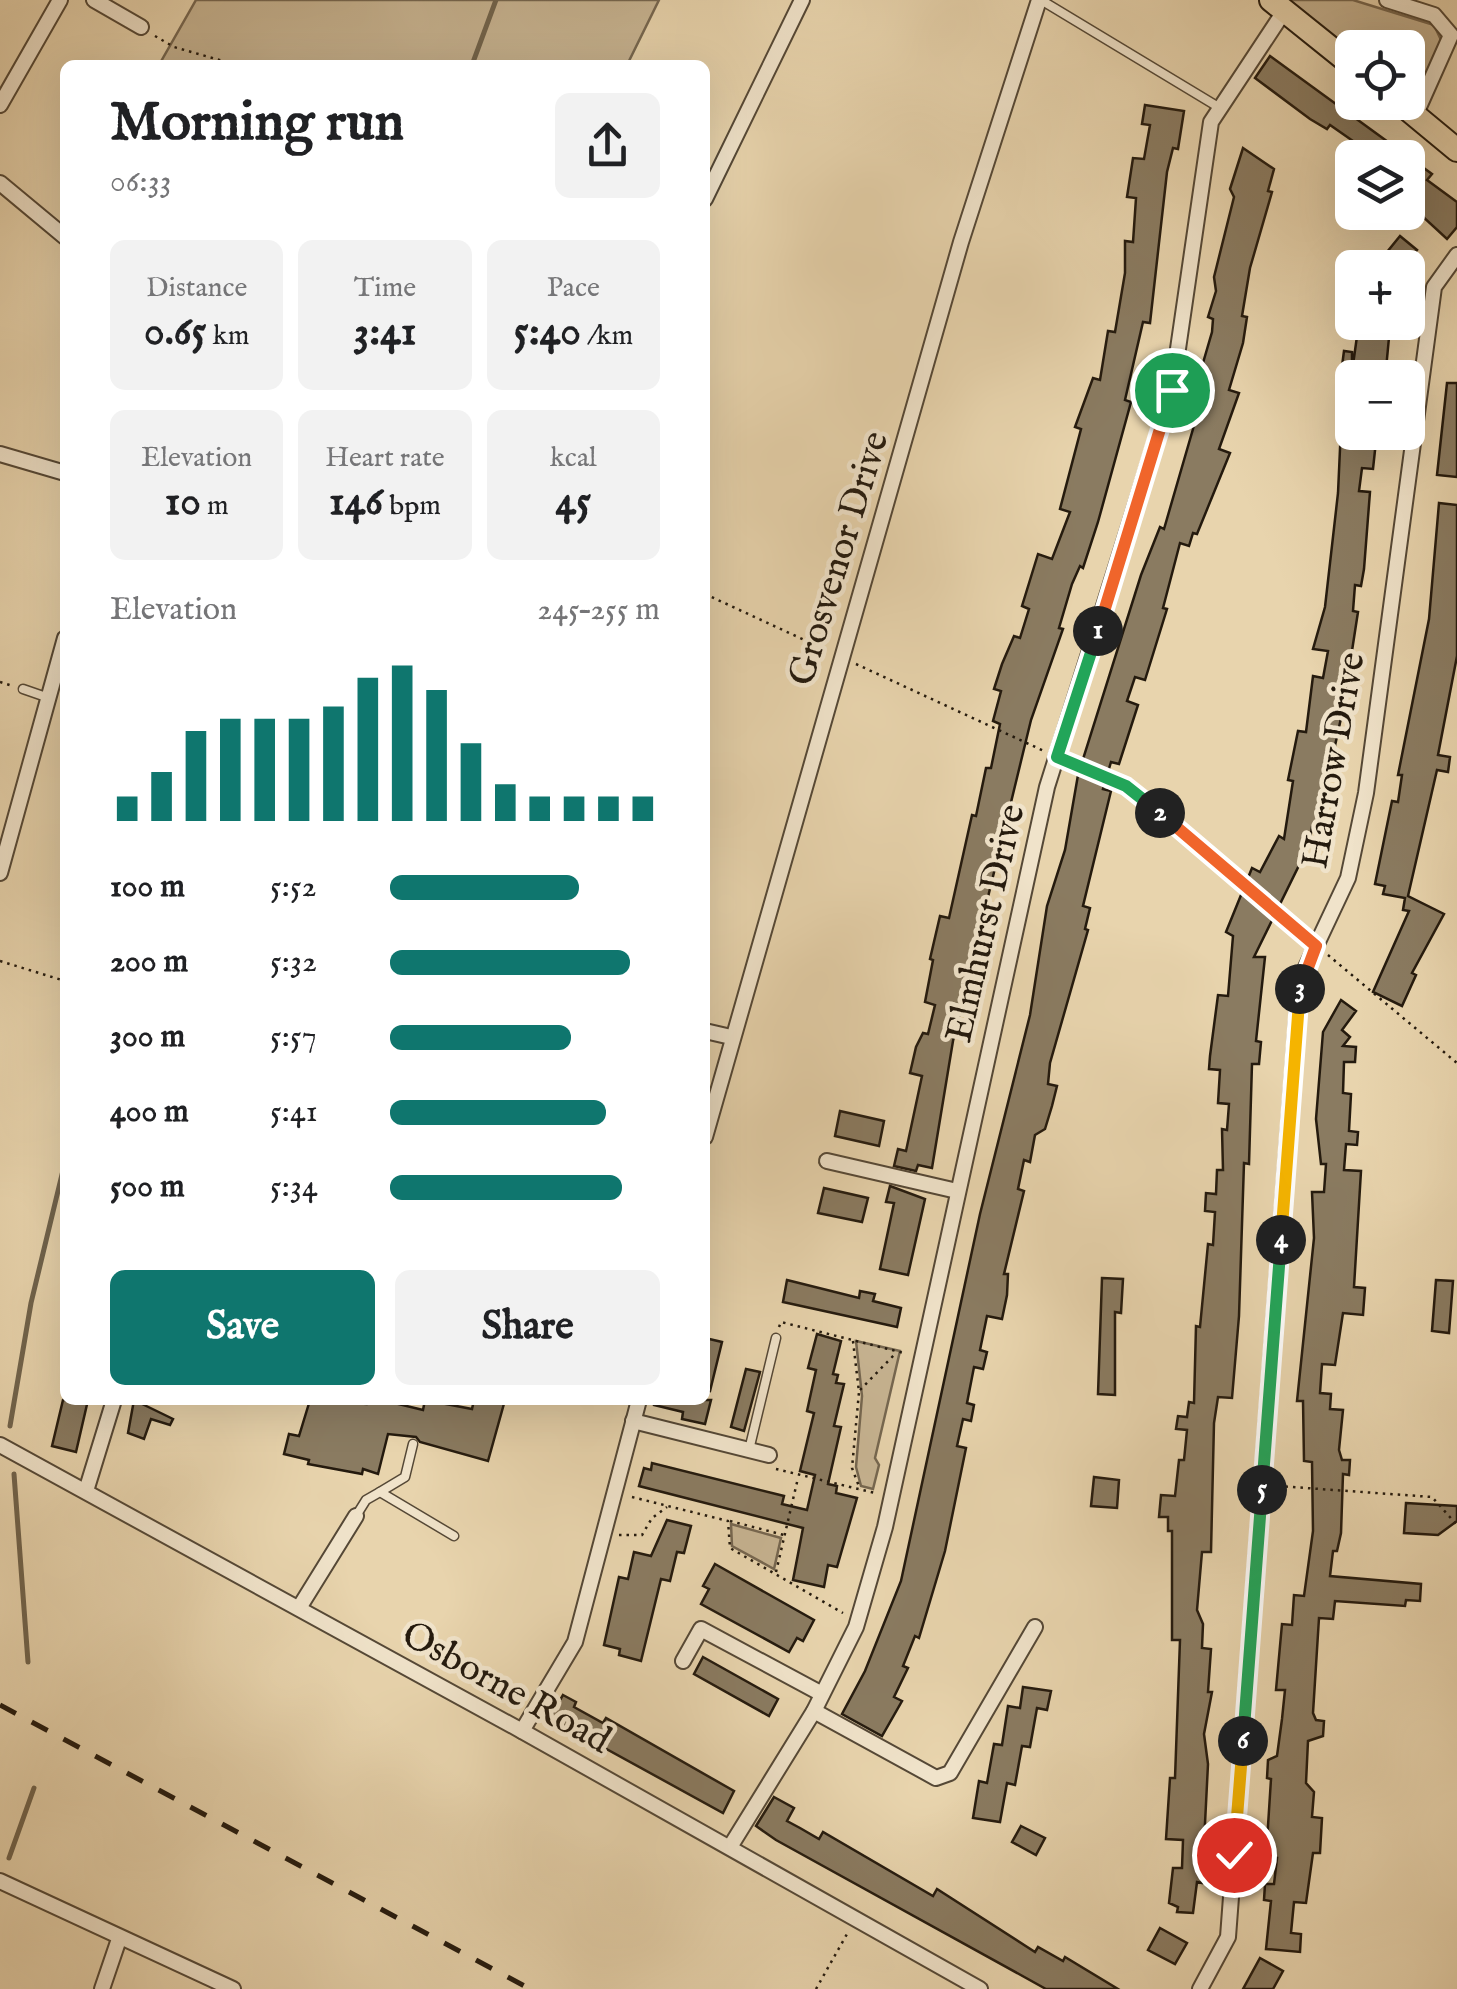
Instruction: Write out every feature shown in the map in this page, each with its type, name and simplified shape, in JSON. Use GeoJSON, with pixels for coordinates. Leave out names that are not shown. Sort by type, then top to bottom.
{"type":"FeatureCollection","features":[{"type":"Feature","properties":{"kind":"main road"},"geometry":{"type":"LineString","coordinates":[[1278,5],[1335,51]]}},
{"type":"Feature","properties":{"kind":"main road"},"geometry":{"type":"LineString","coordinates":[[1420,120],[1457,150]]}},
{"type":"Feature","properties":{"kind":"street"},"geometry":{"type":"LineString","coordinates":[[0,105],[60,0]]}},
{"type":"Feature","properties":{"kind":"street"},"geometry":{"type":"LineString","coordinates":[[94,0],[140,28]]}},
{"type":"Feature","properties":{"kind":"street"},"geometry":{"type":"LineString","coordinates":[[710,189],[802,0]]}},
{"type":"Feature","properties":{"kind":"street","name":"Grosvenor Drive"},"geometry":{"type":"LineString","coordinates":[[710,1119],[841,657],[903,456],[961,242],[1040,0]]}},
{"type":"Feature","properties":{"kind":"street"},"geometry":{"type":"LineString","coordinates":[[1386,0],[1434,15],[1454,35],[1425,81]]}},
{"type":"Feature","properties":{"kind":"street","name":"Elmhurst Drive"},"geometry":{"type":"LineString","coordinates":[[730,1847],[814,1710],[858,1621],[891,1497],[1057,757],[1172,390],[1211,122],[1278,5]]}},
{"type":"Feature","properties":{"kind":"street"},"geometry":{"type":"LineString","coordinates":[[0,183],[60,233]]}},
{"type":"Feature","properties":{"kind":"street","name":"Harrow Drive"},"geometry":{"type":"LineString","coordinates":[[1200,1989],[1228,1938],[1300,980],[1348,878],[1366,793],[1434,287],[1457,255]]}},
{"type":"Feature","properties":{"kind":"street"},"geometry":{"type":"LineString","coordinates":[[0,454],[60,472]]}},
{"type":"Feature","properties":{"kind":"street"},"geometry":{"type":"LineString","coordinates":[[0,873],[60,657]]}},
{"type":"Feature","properties":{"kind":"street"},"geometry":{"type":"LineString","coordinates":[[710,1032],[731,1037]]}},
{"type":"Feature","properties":{"kind":"street"},"geometry":{"type":"LineString","coordinates":[[827,1160],[957,1191]]}},
{"type":"Feature","properties":{"kind":"street"},"geometry":{"type":"LineString","coordinates":[[86,1491],[112,1405]]}},
{"type":"Feature","properties":{"kind":"street"},"geometry":{"type":"LineString","coordinates":[[522,1731],[575,1642],[637,1405]]}},
{"type":"Feature","properties":{"kind":"street"},"geometry":{"type":"LineString","coordinates":[[633,1421],[768,1455]]}},
{"type":"Feature","properties":{"kind":"street","name":"Osborne Road"},"geometry":{"type":"LineString","coordinates":[[1,1448],[300,1608],[980,1989]]}},
{"type":"Feature","properties":{"kind":"street"},"geometry":{"type":"LineString","coordinates":[[300,1608],[356,1516]]}},
{"type":"Feature","properties":{"kind":"street"},"geometry":{"type":"LineString","coordinates":[[814,1710],[936,1778],[950,1773],[1035,1627]]}},
{"type":"Feature","properties":{"kind":"street"},"geometry":{"type":"LineString","coordinates":[[684,1661],[701,1629],[822,1694]]}},
{"type":"Feature","properties":{"kind":"street"},"geometry":{"type":"LineString","coordinates":[[0,1880],[233,1989]]}},
{"type":"Feature","properties":{"kind":"street"},"geometry":{"type":"LineString","coordinates":[[102,1989],[119,1938]]}},
{"type":"Feature","properties":{"kind":"lane"},"geometry":{"type":"LineString","coordinates":[[1040,0],[1220,108]]}},
{"type":"Feature","properties":{"kind":"lane"},"geometry":{"type":"LineString","coordinates":[[23,689],[49,698]]}},
{"type":"Feature","properties":{"kind":"lane"},"geometry":{"type":"LineString","coordinates":[[749,1450],[776,1338]]}},
{"type":"Feature","properties":{"kind":"lane"},"geometry":{"type":"LineString","coordinates":[[356,1516],[366,1500],[405,1477],[413,1444]]}},
{"type":"Feature","properties":{"kind":"lane"},"geometry":{"type":"LineString","coordinates":[[380,1492],[454,1536]]}},
{"type":"Feature","properties":{"kind":"path"},"geometry":{"type":"LineString","coordinates":[[140,28],[174,47],[219,60]]}},
{"type":"Feature","properties":{"kind":"path"},"geometry":{"type":"LineString","coordinates":[[710,596],[1137,793],[1457,1063]]}},
{"type":"Feature","properties":{"kind":"path"},"geometry":{"type":"LineString","coordinates":[[0,961],[60,980]]}},
{"type":"Feature","properties":{"kind":"path"},"geometry":{"type":"LineString","coordinates":[[776,1338],[780,1322],[922,1357]]}},
{"type":"Feature","properties":{"kind":"path"},"geometry":{"type":"LineString","coordinates":[[853,1340],[859,1392],[852,1468],[860,1490]]}},
{"type":"Feature","properties":{"kind":"path"},"geometry":{"type":"LineString","coordinates":[[859,1392],[898,1351]]}},
{"type":"Feature","properties":{"kind":"path"},"geometry":{"type":"LineString","coordinates":[[768,1455],[766,1467],[891,1497]]}},
{"type":"Feature","properties":{"kind":"path"},"geometry":{"type":"LineString","coordinates":[[775,1574],[798,1475]]}},
{"type":"Feature","properties":{"kind":"path"},"geometry":{"type":"LineString","coordinates":[[1262,1484],[1432,1496],[1457,1525]]}},
{"type":"Feature","properties":{"kind":"path"},"geometry":{"type":"LineString","coordinates":[[615,1493],[784,1535]]}},
{"type":"Feature","properties":{"kind":"path"},"geometry":{"type":"LineString","coordinates":[[605,1532],[642,1535],[652,1518],[668,1506]]}},
{"type":"Feature","properties":{"kind":"path"},"geometry":{"type":"LineString","coordinates":[[728,1521],[730,1548],[858,1621]]}},
{"type":"Feature","properties":{"kind":"path"},"geometry":{"type":"LineString","coordinates":[[816,1989],[855,1919]]}},
{"type":"Feature","properties":{"kind":"shaded area"},"geometry":{"type":"Polygon","coordinates":[[[196,0],[659,0],[629,60],[162,60],[196,0]]]}},
{"type":"Feature","properties":{"kind":"shaded area"},"geometry":{"type":"Polygon","coordinates":[[[1282,0],[1353,0],[1434,25],[1441,40],[1425,76],[1425,30],[1335,30],[1335,42],[1282,0]]]}},
{"type":"Feature","properties":{"kind":"shaded area"},"geometry":{"type":"Polygon","coordinates":[[[856,1341],[900,1351],[875,1458],[879,1465],[873,1489],[861,1486],[856,1467],[862,1396],[856,1341]]]}},
{"type":"Feature","properties":{"kind":"shaded area"},"geometry":{"type":"Polygon","coordinates":[[[731,1524],[781,1538],[774,1569],[732,1546],[731,1524]]]}},
{"type":"Feature","properties":{"kind":"building"},"geometry":{"type":"Polygon","coordinates":[[[1270,56],[1335,103],[1335,120],[1358,120],[1385,140],[1352,140],[1330,125],[1327,129],[1255,78],[1270,56]]]}},
{"type":"Feature","properties":{"kind":"building"},"geometry":{"type":"Polygon","coordinates":[[[1145,105],[1184,111],[1178,149],[1173,148],[1167,172],[1150,323],[1143,322],[1125,400],[1131,402],[1098,522],[1083,568],[1080,566],[1072,584],[1059,628],[1063,629],[1031,720],[953,1041],[932,1168],[918,1165],[916,1171],[894,1166],[898,1149],[906,1151],[922,1076],[910,1073],[916,1047],[923,1033],[928,1034],[935,1005],[925,1002],[933,960],[930,959],[940,916],[949,918],[972,815],[976,816],[986,768],[991,768],[1000,724],[993,721],[1001,691],[994,689],[1014,636],[1020,638],[1029,609],[1022,606],[1038,554],[1052,559],[1070,512],[1060,509],[1081,429],[1075,427],[1093,378],[1100,380],[1108,331],[1115,332],[1125,273],[1125,241],[1133,242],[1136,198],[1127,197],[1133,158],[1144,159],[1150,125],[1142,124],[1145,105]]]}},
{"type":"Feature","properties":{"kind":"building"},"geometry":{"type":"Polygon","coordinates":[[[1243,148],[1274,169],[1268,191],[1272,192],[1250,268],[1242,316],[1247,317],[1243,343],[1229,390],[1239,393],[1219,449],[1230,453],[1197,534],[1193,533],[1189,546],[1180,543],[1163,608],[1167,609],[1145,680],[1135,677],[1127,701],[1138,705],[1119,764],[1111,762],[1103,789],[1111,791],[1083,906],[1090,908],[1085,929],[1088,930],[1050,1063],[1048,1084],[1057,1086],[1045,1129],[1035,1135],[1030,1162],[1024,1160],[1018,1189],[1024,1191],[1004,1274],[1008,1274],[1002,1319],[987,1316],[980,1350],[987,1352],[983,1369],[974,1367],[967,1403],[974,1405],[971,1421],[963,1419],[957,1446],[966,1448],[945,1551],[919,1638],[915,1636],[903,1666],[908,1668],[894,1697],[902,1701],[882,1736],[842,1714],[865,1671],[901,1581],[980,1214],[1030,1015],[1047,906],[1065,850],[1078,775],[1141,575],[1160,527],[1164,529],[1193,429],[1200,396],[1198,380],[1212,332],[1213,319],[1208,317],[1216,291],[1214,277],[1234,197],[1230,189],[1243,148]]]}},
{"type":"Feature","properties":{"kind":"building"},"geometry":{"type":"Polygon","coordinates":[[[1425,169],[1432,174],[1427,180],[1457,202],[1457,227],[1447,239],[1425,219],[1425,169]]]}},
{"type":"Feature","properties":{"kind":"building"},"geometry":{"type":"Polygon","coordinates":[[[1400,236],[1417,250],[1389,250],[1400,236]]]}},
{"type":"Feature","properties":{"kind":"building"},"geometry":{"type":"Polygon","coordinates":[[[1356,340],[1389,340],[1387,360],[1354,360],[1356,340]]]}},
{"type":"Feature","properties":{"kind":"building"},"geometry":{"type":"Polygon","coordinates":[[[1344,351],[1352,352],[1352,360],[1343,360],[1344,351]]]}},
{"type":"Feature","properties":{"kind":"building"},"geometry":{"type":"Polygon","coordinates":[[[1447,383],[1457,383],[1457,477],[1437,475],[1447,383]]]}},
{"type":"Feature","properties":{"kind":"building"},"geometry":{"type":"Polygon","coordinates":[[[1340,450],[1375,450],[1373,469],[1362,468],[1359,491],[1370,492],[1364,569],[1361,586],[1355,585],[1353,611],[1358,612],[1343,709],[1317,828],[1312,827],[1309,845],[1254,957],[1265,957],[1256,1041],[1261,1042],[1259,1064],[1252,1064],[1232,1398],[1218,1397],[1211,1552],[1202,1552],[1197,1610],[1203,1624],[1202,1648],[1211,1649],[1208,1692],[1212,1692],[1204,1734],[1208,1764],[1202,1883],[1197,1882],[1193,1913],[1177,1912],[1178,1907],[1169,1903],[1173,1868],[1182,1868],[1183,1840],[1166,1839],[1170,1778],[1175,1778],[1180,1640],[1172,1640],[1172,1531],[1168,1531],[1168,1517],[1159,1517],[1161,1495],[1175,1496],[1179,1460],[1184,1460],[1187,1430],[1176,1429],[1178,1416],[1187,1417],[1189,1402],[1194,1403],[1196,1326],[1200,1327],[1208,1244],[1213,1245],[1215,1212],[1205,1211],[1206,1193],[1216,1194],[1217,1170],[1223,1170],[1222,1129],[1227,1130],[1229,1104],[1218,1103],[1220,1070],[1209,1069],[1210,1056],[1218,995],[1228,996],[1233,936],[1226,932],[1252,868],[1260,872],[1279,836],[1284,839],[1293,781],[1288,780],[1298,731],[1306,732],[1313,676],[1323,678],[1328,651],[1313,649],[1325,607],[1340,450]]]}},
{"type":"Feature","properties":{"kind":"building"},"geometry":{"type":"Polygon","coordinates":[[[1439,503],[1457,505],[1457,656],[1438,755],[1450,757],[1448,772],[1437,770],[1408,896],[1444,914],[1412,973],[1416,975],[1402,1006],[1373,992],[1409,911],[1403,910],[1405,898],[1383,894],[1385,886],[1375,884],[1392,801],[1398,802],[1402,775],[1398,775],[1429,619],[1439,503]]]}},
{"type":"Feature","properties":{"kind":"building"},"geometry":{"type":"Polygon","coordinates":[[[1341,1000],[1356,1011],[1342,1030],[1350,1037],[1343,1046],[1356,1047],[1355,1062],[1344,1062],[1343,1093],[1351,1094],[1349,1131],[1358,1132],[1357,1145],[1346,1144],[1344,1170],[1361,1171],[1354,1287],[1365,1288],[1363,1315],[1343,1313],[1335,1365],[1322,1364],[1320,1393],[1331,1394],[1330,1409],[1343,1410],[1339,1450],[1342,1460],[1350,1460],[1349,1475],[1343,1474],[1341,1533],[1337,1551],[1333,1551],[1330,1576],[1421,1584],[1420,1601],[1406,1600],[1405,1606],[1335,1601],[1333,1619],[1319,1618],[1313,1713],[1316,1720],[1324,1721],[1323,1736],[1308,1741],[1306,1783],[1314,1792],[1312,1817],[1322,1818],[1320,1853],[1313,1853],[1306,1903],[1294,1902],[1291,1933],[1301,1934],[1300,1952],[1266,1949],[1271,1901],[1264,1900],[1265,1884],[1274,1884],[1277,1858],[1266,1857],[1271,1779],[1267,1778],[1268,1760],[1277,1756],[1285,1690],[1276,1690],[1282,1624],[1292,1625],[1294,1595],[1304,1596],[1313,1531],[1312,1462],[1304,1461],[1303,1401],[1297,1401],[1314,1238],[1312,1192],[1324,1192],[1326,1164],[1321,1164],[1316,1119],[1323,1032],[1341,1000]]]}},
{"type":"Feature","properties":{"kind":"building"},"geometry":{"type":"Polygon","coordinates":[[[840,1111],[884,1121],[879,1146],[835,1136],[840,1111]]]}},
{"type":"Feature","properties":{"kind":"building"},"geometry":{"type":"Polygon","coordinates":[[[890,1186],[925,1199],[908,1275],[880,1269],[894,1203],[886,1202],[890,1186]]]}},
{"type":"Feature","properties":{"kind":"building"},"geometry":{"type":"Polygon","coordinates":[[[824,1188],[868,1198],[862,1222],[818,1213],[824,1188]]]}},
{"type":"Feature","properties":{"kind":"building"},"geometry":{"type":"Polygon","coordinates":[[[1102,1278],[1123,1279],[1121,1313],[1115,1312],[1115,1395],[1098,1394],[1102,1278]]]}},
{"type":"Feature","properties":{"kind":"building"},"geometry":{"type":"Polygon","coordinates":[[[787,1280],[859,1298],[860,1291],[875,1294],[873,1301],[901,1308],[897,1327],[783,1302],[787,1280]]]}},
{"type":"Feature","properties":{"kind":"building"},"geometry":{"type":"Polygon","coordinates":[[[1436,1280],[1453,1281],[1449,1333],[1432,1331],[1436,1280]]]}},
{"type":"Feature","properties":{"kind":"building"},"geometry":{"type":"Polygon","coordinates":[[[817,1334],[841,1341],[833,1374],[838,1375],[836,1383],[844,1384],[834,1426],[841,1427],[828,1484],[837,1486],[836,1493],[857,1498],[837,1567],[828,1565],[824,1587],[793,1580],[803,1528],[639,1486],[644,1468],[651,1470],[652,1463],[784,1496],[782,1504],[807,1510],[815,1475],[800,1471],[814,1413],[807,1411],[816,1370],[808,1368],[817,1334]]]}},
{"type":"Feature","properties":{"kind":"building"},"geometry":{"type":"Polygon","coordinates":[[[710,1339],[722,1342],[710,1391],[710,1339]]]}},
{"type":"Feature","properties":{"kind":"building"},"geometry":{"type":"Polygon","coordinates":[[[746,1369],[760,1372],[744,1431],[731,1427],[746,1369]]]}},
{"type":"Feature","properties":{"kind":"building"},"geometry":{"type":"Polygon","coordinates":[[[62,1405],[87,1405],[76,1452],[52,1446],[62,1405]]]}},
{"type":"Feature","properties":{"kind":"building"},"geometry":{"type":"Polygon","coordinates":[[[133,1405],[144,1405],[173,1419],[170,1425],[151,1419],[144,1439],[128,1433],[133,1405]]]}},
{"type":"Feature","properties":{"kind":"building"},"geometry":{"type":"Polygon","coordinates":[[[308,1405],[402,1405],[423,1410],[424,1405],[472,1409],[473,1405],[504,1405],[488,1461],[420,1442],[416,1437],[388,1434],[378,1474],[363,1469],[362,1474],[308,1464],[309,1460],[284,1454],[289,1434],[299,1436],[308,1405]]]}},
{"type":"Feature","properties":{"kind":"building"},"geometry":{"type":"Polygon","coordinates":[[[654,1405],[710,1405],[705,1424],[682,1419],[683,1412],[654,1405]]]}},
{"type":"Feature","properties":{"kind":"building"},"geometry":{"type":"Polygon","coordinates":[[[1094,1477],[1119,1480],[1117,1508],[1091,1506],[1094,1477]]]}},
{"type":"Feature","properties":{"kind":"building"},"geometry":{"type":"Polygon","coordinates":[[[1406,1503],[1457,1506],[1457,1521],[1438,1535],[1404,1533],[1406,1503]]]}},
{"type":"Feature","properties":{"kind":"building"},"geometry":{"type":"Polygon","coordinates":[[[667,1520],[691,1526],[684,1553],[677,1552],[670,1581],[661,1579],[641,1661],[619,1655],[620,1649],[604,1645],[619,1577],[628,1579],[634,1552],[651,1556],[667,1520]]]}},
{"type":"Feature","properties":{"kind":"building"},"geometry":{"type":"Polygon","coordinates":[[[715,1564],[814,1620],[803,1641],[797,1638],[789,1652],[701,1604],[709,1589],[703,1586],[715,1564]]]}},
{"type":"Feature","properties":{"kind":"building"},"geometry":{"type":"Polygon","coordinates":[[[703,1657],[778,1699],[769,1716],[694,1674],[703,1657]]]}},
{"type":"Feature","properties":{"kind":"building"},"geometry":{"type":"Polygon","coordinates":[[[1023,1687],[1051,1691],[1047,1710],[1037,1708],[1030,1747],[1022,1746],[1015,1785],[1007,1783],[1000,1822],[973,1818],[979,1781],[987,1783],[994,1744],[1002,1745],[1008,1706],[1020,1708],[1023,1687]]]}},
{"type":"Feature","properties":{"kind":"building"},"geometry":{"type":"Polygon","coordinates":[[[563,1695],[576,1702],[574,1707],[603,1723],[606,1718],[734,1791],[723,1813],[550,1718],[563,1695]]]}},
{"type":"Feature","properties":{"kind":"building"},"geometry":{"type":"Polygon","coordinates":[[[774,1797],[794,1808],[787,1821],[819,1839],[823,1832],[933,1896],[937,1889],[1035,1952],[1038,1947],[1063,1961],[1065,1957],[1118,1989],[1046,1989],[776,1840],[756,1826],[774,1797]]]}},
{"type":"Feature","properties":{"kind":"building"},"geometry":{"type":"Polygon","coordinates":[[[1021,1826],[1045,1838],[1036,1855],[1012,1842],[1021,1826]]]}},
{"type":"Feature","properties":{"kind":"building"},"geometry":{"type":"Polygon","coordinates":[[[1160,1928],[1187,1943],[1175,1964],[1148,1950],[1160,1928]]]}},
{"type":"Feature","properties":{"kind":"building"},"geometry":{"type":"Polygon","coordinates":[[[1260,1958],[1283,1971],[1273,1989],[1243,1989],[1260,1958]]]}},
{"type":"Feature","properties":{"kind":"waterway"},"geometry":{"type":"LineString","coordinates":[[474,60],[496,0]]}},
{"type":"Feature","properties":{"kind":"waterway"},"geometry":{"type":"LineString","coordinates":[[10,1426],[31,1303],[60,1183]]}},
{"type":"Feature","properties":{"kind":"waterway"},"geometry":{"type":"LineString","coordinates":[[14,1474],[28,1662]]}},
{"type":"Feature","properties":{"kind":"waterway"},"geometry":{"type":"LineString","coordinates":[[9,1858],[34,1788]]}},
{"type":"Feature","properties":{"kind":"railway"},"geometry":{"type":"LineString","coordinates":[[0,1705],[530,1989]]}},
{"type":"Feature","properties":{"kind":"route"},"geometry":{"type":"LineString","coordinates":[[1172,390],[1057,757],[1137,793],[1316,946],[1300,980],[1234,1855]]}}]}
